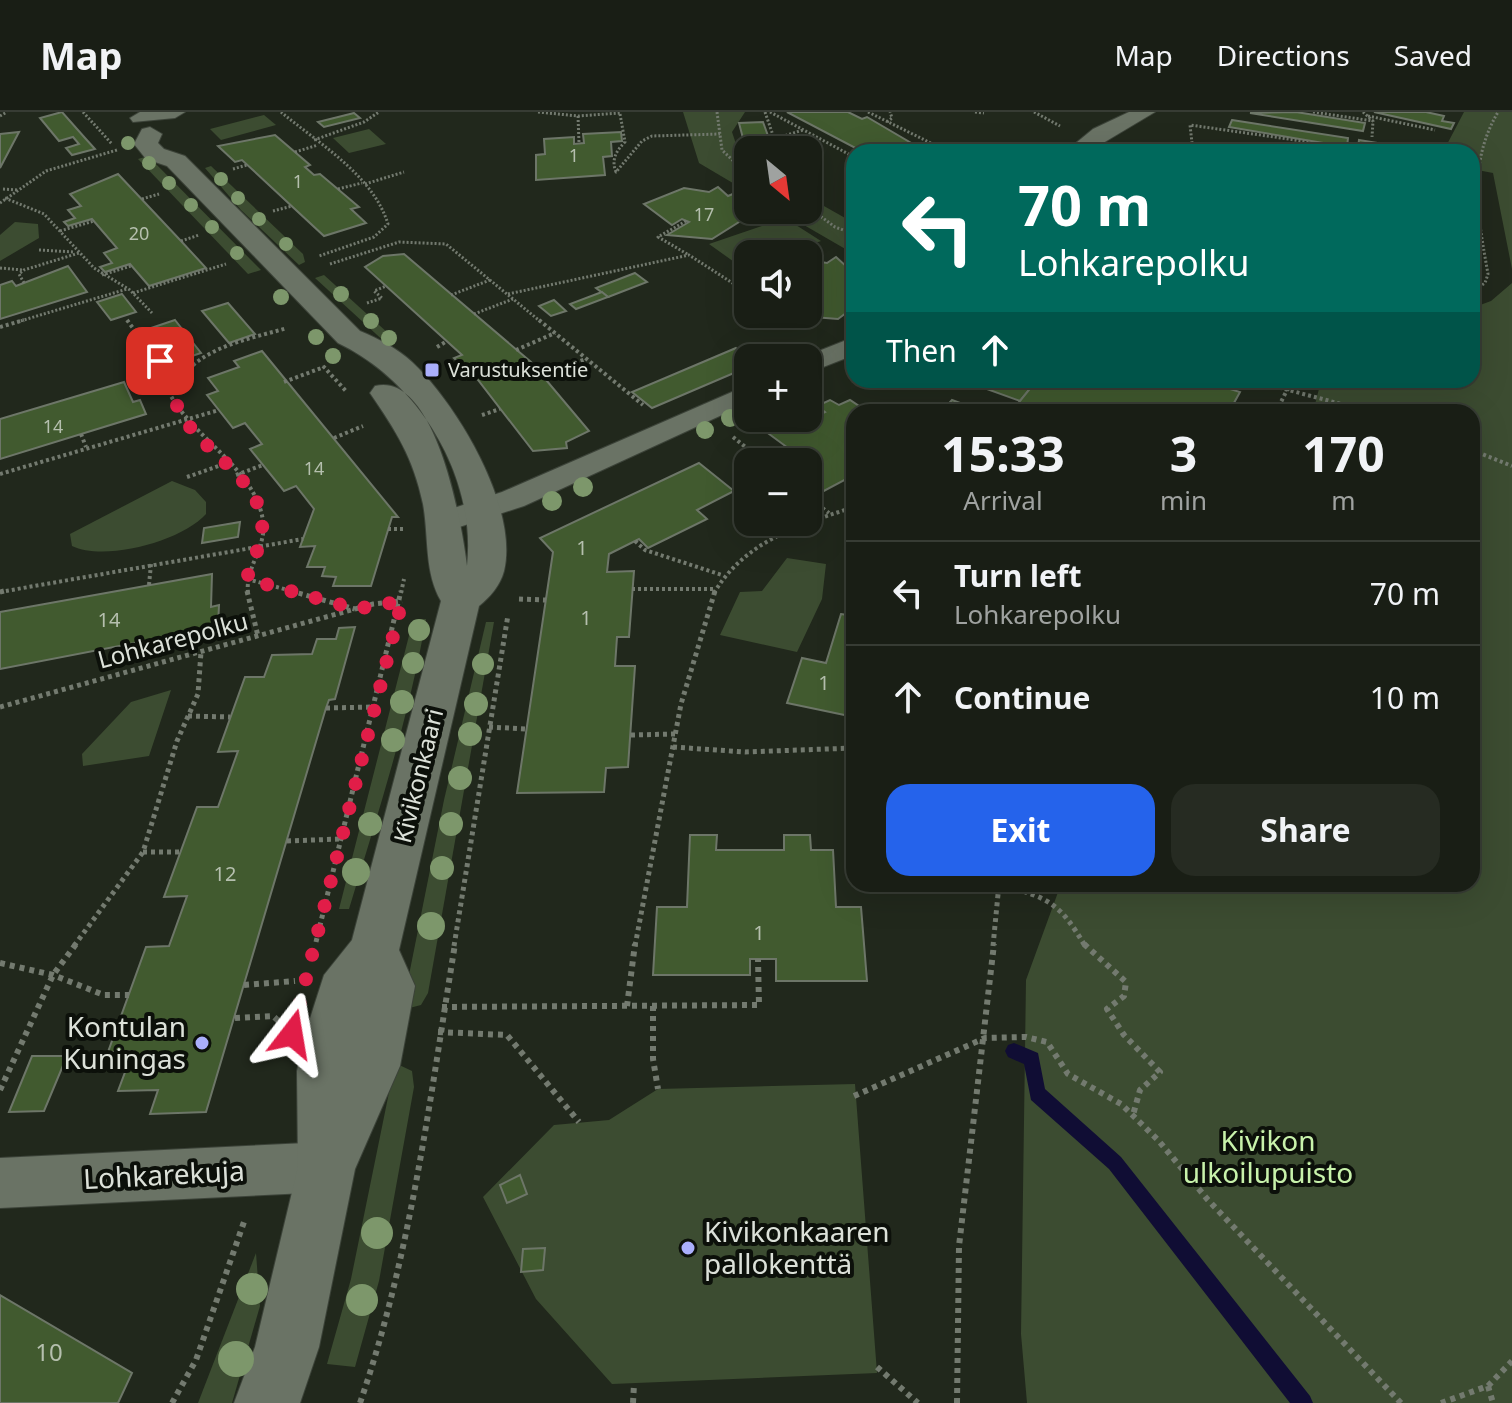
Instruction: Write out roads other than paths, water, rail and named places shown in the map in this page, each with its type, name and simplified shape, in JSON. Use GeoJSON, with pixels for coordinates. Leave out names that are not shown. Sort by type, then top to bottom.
{"type":"FeatureCollection","features":[{"type":"Feature","properties":{"kind":"street"},"geometry":{"type":"LineString","coordinates":[[142,122],[175,112]]}},
{"type":"Feature","properties":{"kind":"street"},"geometry":{"type":"LineString","coordinates":[[1086,144],[1100,133],[1145,112]]}},
{"type":"Feature","properties":{"kind":"street","name":"Kivikonkaari"},"geometry":{"type":"LineString","coordinates":[[142,122],[146,144],[150,149],[176,161],[349,337],[375,345],[425,395],[458,444],[482,510],[487,553],[482,579],[461,601],[374,950],[389,986],[373,1066],[327,1167],[287,1347],[267,1403]]}},
{"type":"Feature","properties":{"kind":"street","name":"Kivikonkaari"},"geometry":{"type":"LineString","coordinates":[[349,337],[351,355],[397,404],[415,430],[435,480],[421,524],[448,584],[461,601]]}},
{"type":"Feature","properties":{"kind":"street"},"geometry":{"type":"LineString","coordinates":[[822,359],[846,348]]}},
{"type":"Feature","properties":{"kind":"street"},"geometry":{"type":"LineString","coordinates":[[421,524],[482,510],[734,399]]}},
{"type":"Feature","properties":{"kind":"street","name":"Lohkarekuja"},"geometry":{"type":"LineString","coordinates":[[0,1183],[327,1167]]}},
{"type":"Feature","properties":{"kind":"waterway"},"geometry":{"type":"LineString","coordinates":[[1014,1051],[1032,1059],[1037,1094],[1115,1163],[1303,1403]]}},
{"type":"Feature","properties":{"kind":"place","name":"Varustuksentie"},"geometry":{"type":"Point","coordinates":[432,370]}},
{"type":"Feature","properties":{"kind":"place","name":"Kontulan Kuningas"},"geometry":{"type":"Point","coordinates":[202,1043]}},
{"type":"Feature","properties":{"kind":"place","name":"Kivikonkaaren pallokenttä"},"geometry":{"type":"Point","coordinates":[688,1248]}},
{"type":"Feature","properties":{"kind":"park label","name":"Kivikon ulkoilupuisto"},"geometry":{"type":"Point","coordinates":[1268,1157]}}]}
